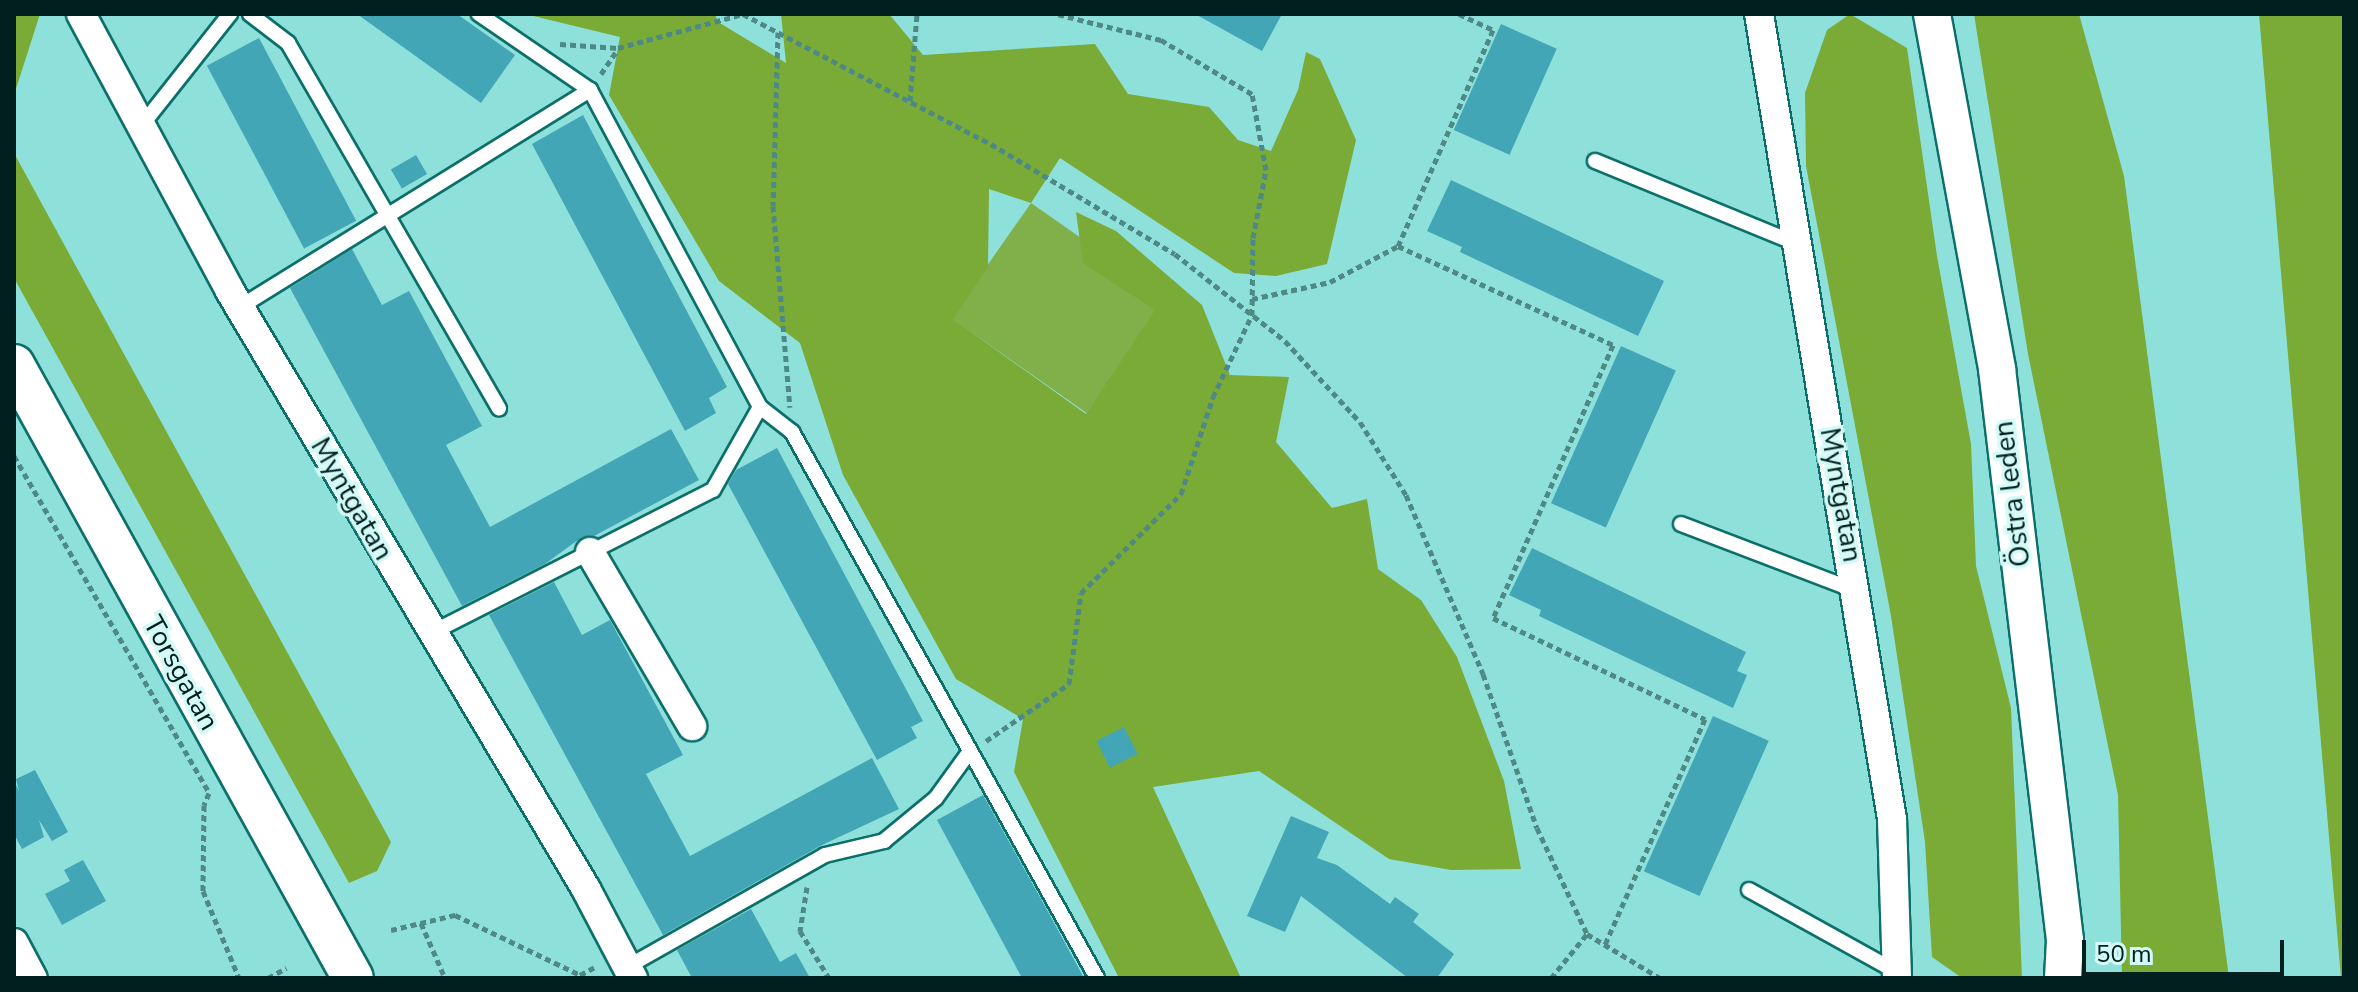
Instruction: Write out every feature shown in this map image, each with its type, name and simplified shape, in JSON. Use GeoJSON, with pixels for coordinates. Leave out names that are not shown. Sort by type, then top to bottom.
{"type":"FeatureCollection","features":[{"type":"Feature","properties":{"kind":"main road","name":"Torsgatan"},"geometry":{"type":"LineString","coordinates":[[14,365],[353,978]]}},
{"type":"Feature","properties":{"kind":"street","name":"Myntgatan"},"geometry":{"type":"LineString","coordinates":[[81,14],[240,307],[626,966]]}},
{"type":"Feature","properties":{"kind":"street","name":"Myntgatan"},"geometry":{"type":"LineString","coordinates":[[1759,14],[1858,592],[1892,819],[1897,975]]}},
{"type":"Feature","properties":{"kind":"street","name":"Östra leden"},"geometry":{"type":"LineString","coordinates":[[1932,14],[1997,369],[2065,940],[2063,978]]}},
{"type":"Feature","properties":{"kind":"street"},"geometry":{"type":"LineString","coordinates":[[590,552],[692,726]]}},
{"type":"Feature","properties":{"kind":"street"},"geometry":{"type":"LineString","coordinates":[[14,943],[33,978]]}},
{"type":"Feature","properties":{"kind":"lane"},"geometry":{"type":"LineString","coordinates":[[142,125],[230,14]]}},
{"type":"Feature","properties":{"kind":"lane"},"geometry":{"type":"LineString","coordinates":[[250,14],[288,43],[386,220],[499,408]]}},
{"type":"Feature","properties":{"kind":"lane"},"geometry":{"type":"LineString","coordinates":[[479,14],[590,90],[760,407],[792,432],[1097,978]]}},
{"type":"Feature","properties":{"kind":"lane"},"geometry":{"type":"LineString","coordinates":[[240,307],[386,220],[590,90]]}},
{"type":"Feature","properties":{"kind":"lane"},"geometry":{"type":"LineString","coordinates":[[1595,161],[1797,244]]}},
{"type":"Feature","properties":{"kind":"lane"},"geometry":{"type":"LineString","coordinates":[[431,633],[713,490],[760,407]]}},
{"type":"Feature","properties":{"kind":"lane"},"geometry":{"type":"LineString","coordinates":[[1681,524],[1858,592]]}},
{"type":"Feature","properties":{"kind":"lane"},"geometry":{"type":"LineString","coordinates":[[626,966],[811,863],[884,841],[936,798],[970,751]]}},
{"type":"Feature","properties":{"kind":"lane"},"geometry":{"type":"LineString","coordinates":[[1749,890],[1897,975]]}},
{"type":"Feature","properties":{"kind":"path"},"geometry":{"type":"LineString","coordinates":[[517,40],[618,48],[743,14],[755,17],[910,101],[1175,254],[1285,341],[1360,422],[1406,495],[1483,674],[1537,828],[1587,934],[1660,978]]}},
{"type":"Feature","properties":{"kind":"path"},"geometry":{"type":"LineString","coordinates":[[910,101],[917,14]]}},
{"type":"Feature","properties":{"kind":"path"},"geometry":{"type":"LineString","coordinates":[[970,751],[1069,684],[1081,593],[1181,494],[1213,397],[1252,315],[1253,238],[1266,170],[1252,94],[1161,40],[1057,14]]}},
{"type":"Feature","properties":{"kind":"path"},"geometry":{"type":"LineString","coordinates":[[1252,299],[1330,282],[1398,246],[1493,30],[1459,14]]}},
{"type":"Feature","properties":{"kind":"path"},"geometry":{"type":"LineString","coordinates":[[778,32],[773,206],[792,432]]}},
{"type":"Feature","properties":{"kind":"path"},"geometry":{"type":"LineString","coordinates":[[590,90],[618,48]]}},
{"type":"Feature","properties":{"kind":"path"},"geometry":{"type":"LineString","coordinates":[[1398,246],[1613,345],[1493,618],[1705,719],[1605,945]]}},
{"type":"Feature","properties":{"kind":"path"},"geometry":{"type":"LineString","coordinates":[[14,456],[209,793],[203,891],[239,978]]}},
{"type":"Feature","properties":{"kind":"path"},"geometry":{"type":"LineString","coordinates":[[811,863],[800,931],[829,978]]}},
{"type":"Feature","properties":{"kind":"path"},"geometry":{"type":"LineString","coordinates":[[391,930],[455,915],[578,977],[626,966]]}},
{"type":"Feature","properties":{"kind":"path"},"geometry":{"type":"LineString","coordinates":[[421,923],[445,978]]}},
{"type":"Feature","properties":{"kind":"path"},"geometry":{"type":"LineString","coordinates":[[1551,978],[1587,934]]}},
{"type":"Feature","properties":{"kind":"path"},"geometry":{"type":"LineString","coordinates":[[268,978],[286,968]]}},
{"type":"Feature","properties":{"kind":"green space"},"geometry":{"type":"Polygon","coordinates":[[[14,14],[40,14],[14,95],[14,14]]]}},
{"type":"Feature","properties":{"kind":"green space"},"geometry":{"type":"Polygon","coordinates":[[[525,14],[715,14],[718,22],[786,63],[781,14],[889,14],[923,55],[1095,44],[1128,94],[1209,107],[1238,140],[1271,151],[1298,90],[1306,52],[1320,59],[1356,140],[1327,264],[1276,276],[1234,273],[1060,158],[1031,203],[989,189],[988,267],[953,319],[1086,414],[1155,310],[1083,263],[1076,212],[1116,231],[1202,305],[1230,375],[1289,377],[1276,442],[1332,508],[1367,499],[1378,569],[1421,600],[1457,657],[1504,781],[1521,869],[1451,870],[1389,859],[1259,771],[1153,787],[1241,978],[1119,978],[1014,772],[1023,719],[956,679],[843,475],[800,343],[719,281],[609,95],[620,37],[525,14]]]}},
{"type":"Feature","properties":{"kind":"green space"},"geometry":{"type":"Polygon","coordinates":[[[1850,14],[1907,48],[1937,256],[1971,444],[1976,566],[2011,708],[2022,978],[1962,978],[1932,957],[1925,842],[1891,616],[1806,166],[1805,93],[1827,30],[1850,14]]]}},
{"type":"Feature","properties":{"kind":"green space"},"geometry":{"type":"Polygon","coordinates":[[[1974,14],[2079,14],[2124,176],[2229,978],[2122,978],[2118,795],[2028,354],[1974,14]]]}},
{"type":"Feature","properties":{"kind":"green space"},"geometry":{"type":"Polygon","coordinates":[[[2259,14],[2344,14],[2344,978],[2341,978],[2259,14]]]}},
{"type":"Feature","properties":{"kind":"green space"},"geometry":{"type":"Polygon","coordinates":[[[14,153],[391,842],[377,871],[349,883],[14,278],[14,153]]]}},
{"type":"Feature","properties":{"kind":"green space"},"geometry":{"type":"Polygon","coordinates":[[[1031,203],[1167,298],[1087,413],[951,318],[1031,203]]]}},
{"type":"Feature","properties":{"kind":"building"},"geometry":{"type":"Polygon","coordinates":[[[357,14],[457,14],[515,55],[481,103],[357,14]]]}},
{"type":"Feature","properties":{"kind":"building"},"geometry":{"type":"Polygon","coordinates":[[[1195,14],[1282,14],[1262,51],[1195,14]]]}},
{"type":"Feature","properties":{"kind":"building"},"geometry":{"type":"Polygon","coordinates":[[[1501,24],[1557,49],[1510,155],[1454,130],[1501,24]]]}},
{"type":"Feature","properties":{"kind":"building"},"geometry":{"type":"Polygon","coordinates":[[[259,38],[356,221],[304,248],[207,66],[259,38]]]}},
{"type":"Feature","properties":{"kind":"building"},"geometry":{"type":"Polygon","coordinates":[[[583,115],[727,387],[709,398],[716,413],[685,431],[532,144],[583,115]]]}},
{"type":"Feature","properties":{"kind":"building"},"geometry":{"type":"Polygon","coordinates":[[[416,155],[427,174],[402,189],[391,170],[416,155]]]}},
{"type":"Feature","properties":{"kind":"building"},"geometry":{"type":"Polygon","coordinates":[[[1451,180],[1664,281],[1638,336],[1460,252],[1462,247],[1427,231],[1451,180]]]}},
{"type":"Feature","properties":{"kind":"building"},"geometry":{"type":"Polygon","coordinates":[[[352,249],[382,305],[409,291],[482,426],[446,445],[490,527],[671,429],[699,480],[594,536],[582,537],[545,564],[462,606],[290,288],[352,249]]]}},
{"type":"Feature","properties":{"kind":"building"},"geometry":{"type":"Polygon","coordinates":[[[1621,346],[1676,370],[1606,528],[1551,503],[1621,346]]]}},
{"type":"Feature","properties":{"kind":"building"},"geometry":{"type":"Polygon","coordinates":[[[777,448],[923,721],[911,727],[917,738],[877,760],[728,484],[736,470],[777,448]]]}},
{"type":"Feature","properties":{"kind":"building"},"geometry":{"type":"Polygon","coordinates":[[[1532,548],[1746,652],[1737,671],[1747,675],[1733,708],[1539,616],[1541,610],[1509,595],[1532,548]]]}},
{"type":"Feature","properties":{"kind":"building"},"geometry":{"type":"Polygon","coordinates":[[[554,582],[582,635],[610,620],[683,755],[646,774],[690,856],[872,758],[899,809],[820,846],[663,935],[489,615],[554,582]]]}},
{"type":"Feature","properties":{"kind":"building"},"geometry":{"type":"Polygon","coordinates":[[[1713,716],[1769,741],[1700,896],[1644,871],[1713,716]]]}},
{"type":"Feature","properties":{"kind":"building"},"geometry":{"type":"Polygon","coordinates":[[[1124,727],[1138,754],[1110,768],[1096,741],[1124,727]]]}},
{"type":"Feature","properties":{"kind":"building"},"geometry":{"type":"Polygon","coordinates":[[[35,770],[68,832],[52,841],[39,820],[44,837],[22,849],[14,834],[14,781],[19,791],[16,779],[35,770]]]}},
{"type":"Feature","properties":{"kind":"building"},"geometry":{"type":"Polygon","coordinates":[[[983,795],[1084,978],[1022,978],[937,820],[983,795]]]}},
{"type":"Feature","properties":{"kind":"building"},"geometry":{"type":"Polygon","coordinates":[[[1291,816],[1329,832],[1317,858],[1337,865],[1390,904],[1395,897],[1419,914],[1413,922],[1454,954],[1437,978],[1408,978],[1301,896],[1285,932],[1247,916],[1291,816]]]}},
{"type":"Feature","properties":{"kind":"building"},"geometry":{"type":"Polygon","coordinates":[[[83,860],[106,901],[62,925],[45,894],[70,881],[64,870],[83,860]]]}},
{"type":"Feature","properties":{"kind":"building"},"geometry":{"type":"Polygon","coordinates":[[[751,909],[780,962],[796,953],[810,978],[692,978],[677,950],[751,909]]]}}]}
